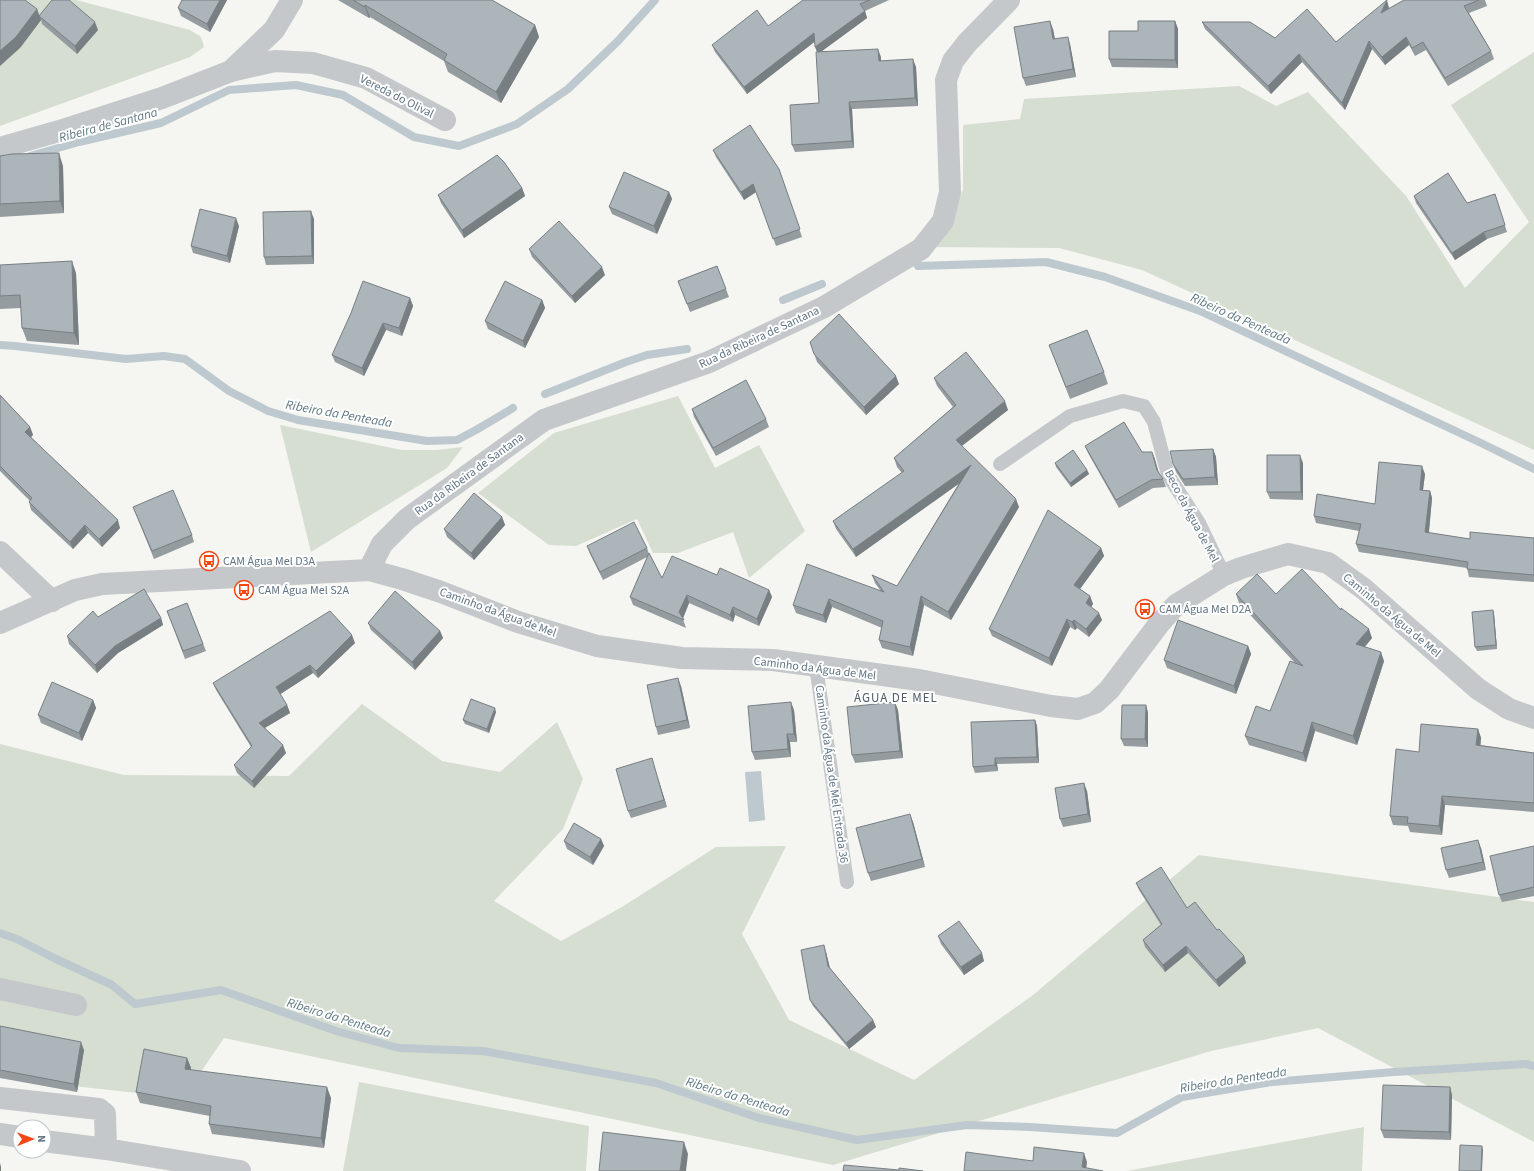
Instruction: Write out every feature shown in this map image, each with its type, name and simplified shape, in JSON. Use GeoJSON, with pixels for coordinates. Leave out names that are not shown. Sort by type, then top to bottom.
{"type":"FeatureCollection","features":[{"type":"Feature","properties":{"kind":"street","name":"Vereda do Olival"},"geometry":{"type":"LineString","coordinates":[[230,71],[274,30],[292,0]]}},
{"type":"Feature","properties":{"kind":"street","name":"Rua da Ribeira de Santana"},"geometry":{"type":"LineString","coordinates":[[369,570],[382,544],[407,519],[544,420],[709,362],[824,307],[921,248],[943,221],[950,192],[946,80],[953,61],[962,49],[1009,0]]}},
{"type":"Feature","properties":{"kind":"street","name":"Vereda do Olival"},"geometry":{"type":"LineString","coordinates":[[0,148],[66,129],[162,98],[230,71],[275,60],[313,63],[366,78],[446,120]]}},
{"type":"Feature","properties":{"kind":"street"},"geometry":{"type":"LineString","coordinates":[[0,552],[52,601]]}},
{"type":"Feature","properties":{"kind":"street","name":"Caminho da Água de Mel"},"geometry":{"type":"LineString","coordinates":[[0,623],[75,590],[102,584],[369,570],[434,589],[518,622],[597,646],[682,658],[773,660],[919,680],[1051,706],[1078,708],[1095,703],[1109,690],[1159,624],[1176,606],[1224,575],[1241,568],[1288,554],[1328,563],[1364,589],[1478,689],[1509,709],[1534,718]]}},
{"type":"Feature","properties":{"kind":"street"},"geometry":{"type":"LineString","coordinates":[[0,989],[76,1005]]}},
{"type":"Feature","properties":{"kind":"street"},"geometry":{"type":"LineString","coordinates":[[0,1098],[99,1109],[105,1114],[106,1149]]}},
{"type":"Feature","properties":{"kind":"street"},"geometry":{"type":"LineString","coordinates":[[0,1134],[12,1136]]}},
{"type":"Feature","properties":{"kind":"street"},"geometry":{"type":"LineString","coordinates":[[52,1142],[106,1149],[240,1171]]}},
{"type":"Feature","properties":{"kind":"lane","name":"Beco da Água de Mel"},"geometry":{"type":"LineString","coordinates":[[1000,464],[1070,416],[1123,401],[1144,406],[1154,422],[1168,475],[1199,523],[1224,575]]}},
{"type":"Feature","properties":{"kind":"lane","name":"Caminho da Água de Mel Entrada 36"},"geometry":{"type":"LineString","coordinates":[[816,666],[847,882]]}},
{"type":"Feature","properties":{"kind":"shaded area"},"geometry":{"type":"Polygon","coordinates":[[[0,0],[76,0],[190,30],[201,37],[204,47],[190,57],[0,126],[0,0]]]}},
{"type":"Feature","properties":{"kind":"shaded area"},"geometry":{"type":"Polygon","coordinates":[[[1534,52],[1534,450],[1142,270],[1059,248],[935,247],[963,190],[963,125],[1020,119],[1024,99],[1239,86],[1276,106],[1308,92],[1406,196],[1465,288],[1529,222],[1451,105],[1534,52]]]}},
{"type":"Feature","properties":{"kind":"shaded area"},"geometry":{"type":"Polygon","coordinates":[[[678,396],[715,468],[759,445],[805,531],[749,578],[733,532],[678,553],[653,553],[637,519],[576,546],[549,545],[478,493],[554,433],[678,396]]]}},
{"type":"Feature","properties":{"kind":"shaded area"},"geometry":{"type":"Polygon","coordinates":[[[280,425],[402,450],[437,450],[463,447],[447,468],[311,552],[280,425]]]}},
{"type":"Feature","properties":{"kind":"shaded area"},"geometry":{"type":"Polygon","coordinates":[[[362,704],[442,761],[500,772],[557,722],[583,779],[563,829],[494,901],[561,941],[622,907],[716,847],[786,846],[742,934],[789,1020],[914,1080],[1033,995],[1199,855],[1534,902],[1534,1142],[1318,1028],[1211,1051],[833,1165],[224,1038],[183,1098],[0,1078],[0,744],[124,775],[289,776],[362,704]]]}},
{"type":"Feature","properties":{"kind":"shaded area"},"geometry":{"type":"Polygon","coordinates":[[[761,771],[765,820],[749,822],[745,772],[761,771]]]}},
{"type":"Feature","properties":{"kind":"shaded area"},"geometry":{"type":"Polygon","coordinates":[[[359,1082],[589,1126],[586,1171],[343,1171],[359,1082]]]}},
{"type":"Feature","properties":{"kind":"shaded area"},"geometry":{"type":"Polygon","coordinates":[[[1364,1127],[1362,1171],[1127,1171],[1364,1127]]]}},
{"type":"Feature","properties":{"kind":"building"},"geometry":{"type":"Polygon","coordinates":[[[0,0],[25,0],[37,9],[16,37],[0,51],[0,0]]]}},
{"type":"Feature","properties":{"kind":"building"},"geometry":{"type":"Polygon","coordinates":[[[52,0],[69,0],[95,22],[75,46],[39,16],[52,0]]]}},
{"type":"Feature","properties":{"kind":"building"},"geometry":{"type":"Polygon","coordinates":[[[182,0],[220,0],[207,24],[178,8],[182,0]]]}},
{"type":"Feature","properties":{"kind":"building"},"geometry":{"type":"Polygon","coordinates":[[[353,0],[492,0],[535,25],[496,92],[444,60],[447,54],[365,5],[365,7],[353,0]]]}},
{"type":"Feature","properties":{"kind":"building"},"geometry":{"type":"Polygon","coordinates":[[[803,0],[870,0],[860,4],[865,11],[815,47],[814,33],[744,87],[712,45],[757,10],[768,26],[803,0]]]}},
{"type":"Feature","properties":{"kind":"building"},"geometry":{"type":"Polygon","coordinates":[[[1387,0],[1381,13],[1404,0],[1479,0],[1464,6],[1491,51],[1445,78],[1423,42],[1412,48],[1406,37],[1382,57],[1369,41],[1342,103],[1299,54],[1268,86],[1202,22],[1250,22],[1275,38],[1307,9],[1336,42],[1387,0]]]}},
{"type":"Feature","properties":{"kind":"building"},"geometry":{"type":"Polygon","coordinates":[[[1050,21],[1053,39],[1068,37],[1073,69],[1023,78],[1014,27],[1050,21]]]}},
{"type":"Feature","properties":{"kind":"building"},"geometry":{"type":"Polygon","coordinates":[[[1138,21],[1175,21],[1175,60],[1109,59],[1109,31],[1138,31],[1138,21]]]}},
{"type":"Feature","properties":{"kind":"building"},"geometry":{"type":"Polygon","coordinates":[[[878,49],[879,61],[913,59],[915,98],[849,102],[852,141],[792,145],[790,105],[819,103],[816,52],[878,49]]]}},
{"type":"Feature","properties":{"kind":"building"},"geometry":{"type":"Polygon","coordinates":[[[750,125],[779,169],[800,229],[773,239],[753,184],[741,192],[713,150],[750,125]]]}},
{"type":"Feature","properties":{"kind":"building"},"geometry":{"type":"Polygon","coordinates":[[[59,153],[60,201],[0,204],[0,156],[12,154],[59,153]]]}},
{"type":"Feature","properties":{"kind":"building"},"geometry":{"type":"Polygon","coordinates":[[[497,155],[504,162],[522,188],[462,230],[438,195],[497,155]]]}},
{"type":"Feature","properties":{"kind":"building"},"geometry":{"type":"Polygon","coordinates":[[[624,172],[669,192],[654,226],[609,207],[624,172]]]}},
{"type":"Feature","properties":{"kind":"building"},"geometry":{"type":"Polygon","coordinates":[[[1448,173],[1467,203],[1495,194],[1505,225],[1484,232],[1452,253],[1414,196],[1448,173]]]}},
{"type":"Feature","properties":{"kind":"building"},"geometry":{"type":"Polygon","coordinates":[[[200,209],[236,218],[227,256],[191,246],[200,209]]]}},
{"type":"Feature","properties":{"kind":"building"},"geometry":{"type":"Polygon","coordinates":[[[311,211],[312,256],[264,257],[263,212],[311,211]]]}},
{"type":"Feature","properties":{"kind":"building"},"geometry":{"type":"Polygon","coordinates":[[[559,221],[602,267],[572,296],[529,249],[559,221]]]}},
{"type":"Feature","properties":{"kind":"building"},"geometry":{"type":"Polygon","coordinates":[[[72,261],[74,333],[22,328],[20,295],[0,296],[0,265],[72,261]]]}},
{"type":"Feature","properties":{"kind":"building"},"geometry":{"type":"Polygon","coordinates":[[[717,266],[726,289],[687,304],[678,281],[717,266]]]}},
{"type":"Feature","properties":{"kind":"building"},"geometry":{"type":"Polygon","coordinates":[[[363,281],[410,298],[399,328],[383,323],[362,368],[332,355],[351,313],[363,281]]]}},
{"type":"Feature","properties":{"kind":"building"},"geometry":{"type":"Polygon","coordinates":[[[505,281],[542,300],[523,341],[485,321],[505,281]]]}},
{"type":"Feature","properties":{"kind":"building"},"geometry":{"type":"Polygon","coordinates":[[[839,314],[896,376],[864,407],[814,354],[810,342],[839,314]]]}},
{"type":"Feature","properties":{"kind":"building"},"geometry":{"type":"Polygon","coordinates":[[[1087,330],[1104,372],[1066,387],[1049,345],[1087,330]]]}},
{"type":"Feature","properties":{"kind":"building"},"geometry":{"type":"Polygon","coordinates":[[[966,352],[1005,401],[956,440],[1016,499],[948,612],[921,596],[910,647],[879,640],[883,621],[829,599],[823,615],[793,605],[807,564],[884,592],[872,575],[897,586],[971,465],[853,549],[833,521],[904,471],[894,458],[956,405],[934,378],[966,352]]]}},
{"type":"Feature","properties":{"kind":"building"},"geometry":{"type":"Polygon","coordinates":[[[746,380],[766,419],[713,448],[692,409],[746,380]]]}},
{"type":"Feature","properties":{"kind":"building"},"geometry":{"type":"Polygon","coordinates":[[[0,395],[30,427],[25,432],[118,520],[99,539],[85,525],[70,542],[29,502],[32,498],[0,466],[0,395]]]}},
{"type":"Feature","properties":{"kind":"building"},"geometry":{"type":"Polygon","coordinates":[[[1124,422],[1142,452],[1152,452],[1157,470],[1163,479],[1151,480],[1116,500],[1085,446],[1124,422]]]}},
{"type":"Feature","properties":{"kind":"building"},"geometry":{"type":"Polygon","coordinates":[[[1213,449],[1215,477],[1183,479],[1173,464],[1170,451],[1213,449]]]}},
{"type":"Feature","properties":{"kind":"building"},"geometry":{"type":"Polygon","coordinates":[[[1073,450],[1087,470],[1070,483],[1055,463],[1073,450]]]}},
{"type":"Feature","properties":{"kind":"building"},"geometry":{"type":"Polygon","coordinates":[[[1267,455],[1300,455],[1301,492],[1267,492],[1267,455]]]}},
{"type":"Feature","properties":{"kind":"building"},"geometry":{"type":"Polygon","coordinates":[[[1379,462],[1422,466],[1420,490],[1430,491],[1425,532],[1470,539],[1470,532],[1534,538],[1534,575],[1467,569],[1468,562],[1356,544],[1361,524],[1314,516],[1317,494],[1375,504],[1379,462]]]}},
{"type":"Feature","properties":{"kind":"building"},"geometry":{"type":"Polygon","coordinates":[[[173,490],[192,535],[152,551],[133,507],[173,490]]]}},
{"type":"Feature","properties":{"kind":"building"},"geometry":{"type":"Polygon","coordinates":[[[474,493],[502,517],[471,553],[444,529],[474,493]]]}},
{"type":"Feature","properties":{"kind":"building"},"geometry":{"type":"Polygon","coordinates":[[[1048,510],[1101,548],[1074,585],[1090,596],[1086,603],[1099,613],[1086,629],[1074,620],[1072,622],[1067,619],[1049,658],[989,629],[1048,510]]]}},
{"type":"Feature","properties":{"kind":"building"},"geometry":{"type":"Polygon","coordinates":[[[634,522],[647,548],[600,572],[587,546],[634,522]]]}},
{"type":"Feature","properties":{"kind":"building"},"geometry":{"type":"Polygon","coordinates":[[[649,553],[662,578],[672,556],[717,575],[720,568],[769,590],[757,619],[733,607],[730,615],[687,595],[679,612],[684,620],[630,597],[649,553]]]}},
{"type":"Feature","properties":{"kind":"building"},"geometry":{"type":"Polygon","coordinates":[[[1302,569],[1341,610],[1341,608],[1369,629],[1356,644],[1381,652],[1353,736],[1312,722],[1303,753],[1245,736],[1256,706],[1270,711],[1290,661],[1303,666],[1236,594],[1257,574],[1276,594],[1302,569]]]}},
{"type":"Feature","properties":{"kind":"building"},"geometry":{"type":"Polygon","coordinates":[[[144,589],[161,618],[115,646],[95,665],[67,636],[93,611],[98,617],[144,589]]]}},
{"type":"Feature","properties":{"kind":"building"},"geometry":{"type":"Polygon","coordinates":[[[395,591],[440,631],[412,662],[368,623],[395,591]]]}},
{"type":"Feature","properties":{"kind":"building"},"geometry":{"type":"Polygon","coordinates":[[[187,603],[203,644],[183,651],[167,611],[187,603]]]}},
{"type":"Feature","properties":{"kind":"building"},"geometry":{"type":"Polygon","coordinates":[[[1493,610],[1496,645],[1475,647],[1472,612],[1493,610]]]}},
{"type":"Feature","properties":{"kind":"building"},"geometry":{"type":"Polygon","coordinates":[[[330,611],[352,635],[316,671],[310,665],[276,687],[287,705],[259,723],[283,745],[252,781],[234,765],[252,746],[213,683],[330,611]]]}},
{"type":"Feature","properties":{"kind":"building"},"geometry":{"type":"Polygon","coordinates":[[[1178,620],[1248,646],[1234,686],[1164,660],[1178,620]]]}},
{"type":"Feature","properties":{"kind":"building"},"geometry":{"type":"Polygon","coordinates":[[[678,678],[687,720],[656,727],[647,685],[678,678]]]}},
{"type":"Feature","properties":{"kind":"building"},"geometry":{"type":"Polygon","coordinates":[[[52,682],[93,700],[79,733],[38,715],[52,682]]]}},
{"type":"Feature","properties":{"kind":"building"},"geometry":{"type":"Polygon","coordinates":[[[471,699],[495,708],[487,729],[463,720],[471,699]]]}},
{"type":"Feature","properties":{"kind":"building"},"geometry":{"type":"Polygon","coordinates":[[[791,702],[794,734],[787,734],[788,749],[752,752],[748,706],[791,702]]]}},
{"type":"Feature","properties":{"kind":"building"},"geometry":{"type":"Polygon","coordinates":[[[895,702],[900,751],[852,755],[847,707],[895,702]]]}},
{"type":"Feature","properties":{"kind":"building"},"geometry":{"type":"Polygon","coordinates":[[[1122,705],[1146,705],[1145,739],[1121,739],[1122,705]]]}},
{"type":"Feature","properties":{"kind":"building"},"geometry":{"type":"Polygon","coordinates":[[[1035,720],[1037,757],[995,758],[995,765],[973,767],[971,722],[1035,720]]]}},
{"type":"Feature","properties":{"kind":"building"},"geometry":{"type":"Polygon","coordinates":[[[1421,724],[1478,729],[1476,745],[1534,753],[1534,803],[1442,796],[1439,826],[1407,823],[1408,817],[1390,816],[1396,749],[1419,752],[1421,724]]]}},
{"type":"Feature","properties":{"kind":"building"},"geometry":{"type":"Polygon","coordinates":[[[652,758],[664,800],[628,811],[616,769],[652,758]]]}},
{"type":"Feature","properties":{"kind":"building"},"geometry":{"type":"Polygon","coordinates":[[[1084,783],[1088,814],[1060,819],[1055,788],[1084,783]]]}},
{"type":"Feature","properties":{"kind":"building"},"geometry":{"type":"Polygon","coordinates":[[[910,814],[922,859],[868,873],[856,828],[910,814]]]}},
{"type":"Feature","properties":{"kind":"building"},"geometry":{"type":"Polygon","coordinates":[[[574,823],[601,839],[590,857],[564,841],[574,823]]]}},
{"type":"Feature","properties":{"kind":"building"},"geometry":{"type":"Polygon","coordinates":[[[1478,840],[1483,862],[1446,870],[1441,848],[1478,840]]]}},
{"type":"Feature","properties":{"kind":"building"},"geometry":{"type":"Polygon","coordinates":[[[1534,846],[1534,887],[1499,895],[1490,856],[1534,846]]]}},
{"type":"Feature","properties":{"kind":"building"},"geometry":{"type":"Polygon","coordinates":[[[1161,867],[1187,908],[1195,902],[1217,930],[1219,929],[1244,956],[1216,980],[1186,946],[1163,965],[1143,940],[1162,924],[1136,883],[1161,867]]]}},
{"type":"Feature","properties":{"kind":"building"},"geometry":{"type":"Polygon","coordinates":[[[959,921],[982,953],[961,967],[938,936],[959,921]]]}},
{"type":"Feature","properties":{"kind":"building"},"geometry":{"type":"Polygon","coordinates":[[[824,945],[828,966],[873,1020],[846,1043],[810,1000],[801,950],[824,945]]]}},
{"type":"Feature","properties":{"kind":"building"},"geometry":{"type":"Polygon","coordinates":[[[0,1026],[81,1042],[74,1084],[0,1070],[0,1026]]]}},
{"type":"Feature","properties":{"kind":"building"},"geometry":{"type":"Polygon","coordinates":[[[144,1049],[187,1058],[185,1069],[327,1087],[321,1138],[209,1124],[211,1106],[136,1092],[144,1049]]]}},
{"type":"Feature","properties":{"kind":"building"},"geometry":{"type":"Polygon","coordinates":[[[1383,1085],[1450,1087],[1449,1132],[1381,1130],[1383,1085]]]}},
{"type":"Feature","properties":{"kind":"building"},"geometry":{"type":"Polygon","coordinates":[[[603,1132],[684,1142],[680,1171],[599,1171],[603,1132]]]}},
{"type":"Feature","properties":{"kind":"building"},"geometry":{"type":"Polygon","coordinates":[[[1460,1145],[1482,1146],[1481,1171],[1459,1171],[1460,1145]]]}},
{"type":"Feature","properties":{"kind":"building"},"geometry":{"type":"Polygon","coordinates":[[[1034,1147],[1084,1153],[1082,1167],[1103,1171],[964,1171],[966,1152],[1033,1161],[1034,1147]]]}},
{"type":"Feature","properties":{"kind":"building"},"geometry":{"type":"Polygon","coordinates":[[[844,1165],[899,1170],[899,1168],[923,1171],[843,1171],[844,1165]]]}},
{"type":"Feature","properties":{"kind":"waterway","name":"Ribeira de Santana"},"geometry":{"type":"LineString","coordinates":[[30,156],[79,142],[161,123],[229,90],[296,85],[343,95],[414,137],[459,146],[517,124],[568,89],[618,41],[655,0]]}},
{"type":"Feature","properties":{"kind":"waterway","name":"Ribeiro da Penteada"},"geometry":{"type":"LineString","coordinates":[[918,266],[1046,262],[1105,277],[1200,311],[1534,469]]}},
{"type":"Feature","properties":{"kind":"waterway","name":"Ribeiro da Penteada"},"geometry":{"type":"LineString","coordinates":[[783,300],[822,284]]}},
{"type":"Feature","properties":{"kind":"waterway","name":"Ribeiro da Penteada"},"geometry":{"type":"LineString","coordinates":[[0,345],[126,359],[164,356],[185,359],[229,391],[268,411],[298,420],[427,441],[457,440],[513,408]]}},
{"type":"Feature","properties":{"kind":"waterway","name":"Ribeiro da Penteada"},"geometry":{"type":"LineString","coordinates":[[545,394],[647,355],[687,349]]}},
{"type":"Feature","properties":{"kind":"waterway","name":"Ribeiro da Penteada"},"geometry":{"type":"LineString","coordinates":[[0,933],[17,939],[112,985],[135,1004],[221,990],[336,1031],[399,1048],[483,1051],[656,1083],[759,1118],[857,1140],[967,1125],[1030,1127],[1117,1133],[1182,1097],[1272,1082],[1394,1072],[1526,1064],[1534,1066]]}},
{"type":"Feature","properties":{"kind":"place","name":"CAM Água Mel D3A"},"geometry":{"type":"Point","coordinates":[209,561]}},
{"type":"Feature","properties":{"kind":"place","name":"CAM Água Mel S2A"},"geometry":{"type":"Point","coordinates":[244,590]}},
{"type":"Feature","properties":{"kind":"place","name":"CAM Água Mel D2A"},"geometry":{"type":"Point","coordinates":[1145,609]}},
{"type":"Feature","properties":{"kind":"district","name":"ÁGUA DE MEL"},"geometry":{"type":"Point","coordinates":[896,697]}}]}
